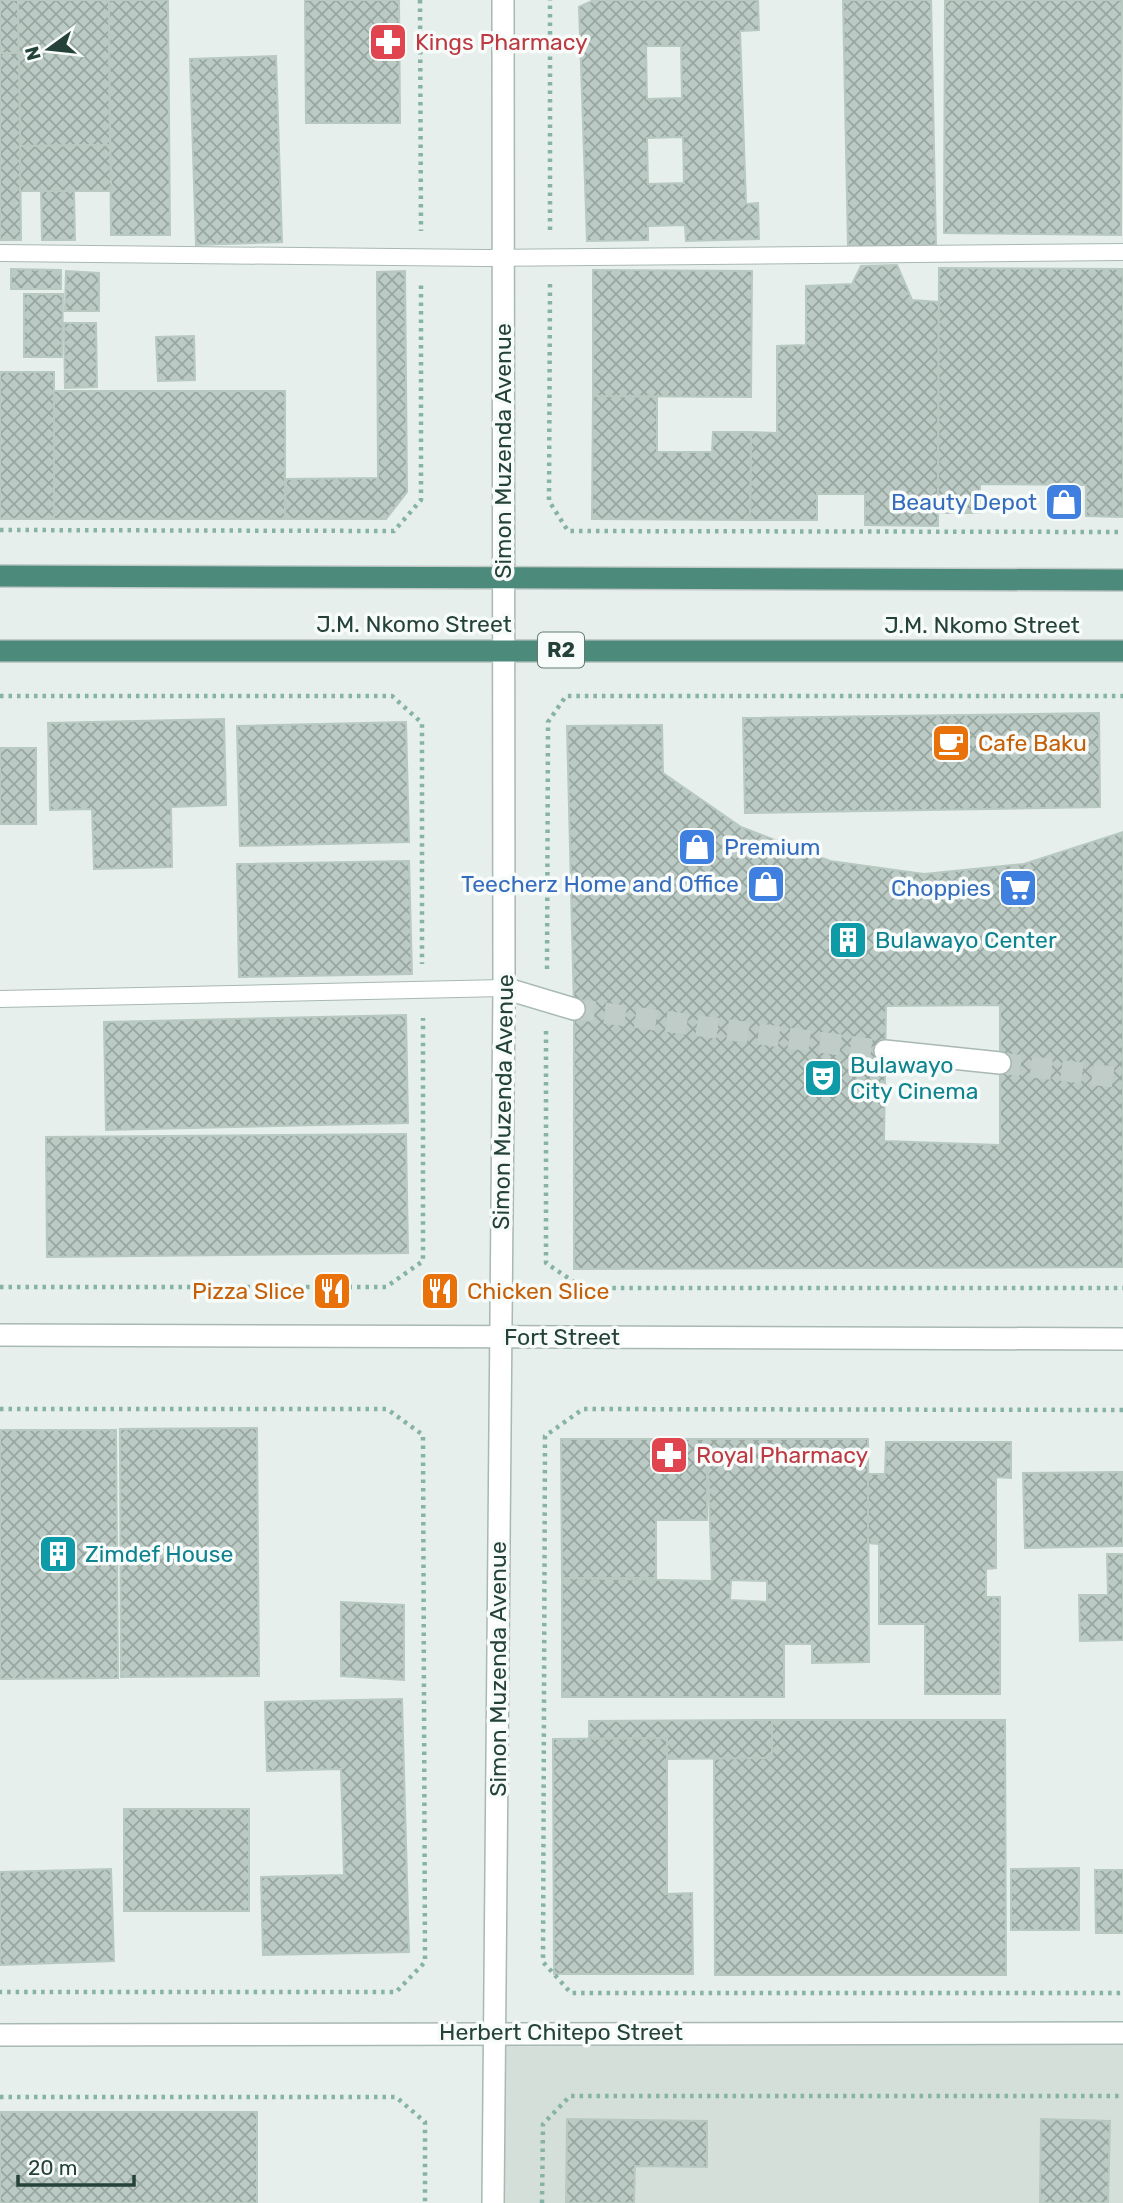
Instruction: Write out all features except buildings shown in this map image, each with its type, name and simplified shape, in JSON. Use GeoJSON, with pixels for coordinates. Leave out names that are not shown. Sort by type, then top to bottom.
{"type":"FeatureCollection","features":[{"type":"Feature","properties":{"kind":"highway","name":"J.M. Nkomo Street"},"geometry":{"type":"LineString","coordinates":[[0,576],[1123,580]]}},
{"type":"Feature","properties":{"kind":"highway","name":"J.M. Nkomo Street"},"geometry":{"type":"LineString","coordinates":[[0,652],[503,649],[1123,651]]}},
{"type":"Feature","properties":{"kind":"street","name":"Simon Muzenda Avenue"},"geometry":{"type":"LineString","coordinates":[[493,2203],[504,988],[502,0]]}},
{"type":"Feature","properties":{"kind":"street"},"geometry":{"type":"LineString","coordinates":[[504,988],[574,1009]]}},
{"type":"Feature","properties":{"kind":"street"},"geometry":{"type":"LineString","coordinates":[[885,1051],[1000,1063]]}},
{"type":"Feature","properties":{"kind":"street","name":"Fort Street"},"geometry":{"type":"LineString","coordinates":[[0,1335],[1123,1339]]}},
{"type":"Feature","properties":{"kind":"street","name":"Herbert Chitepo Street"},"geometry":{"type":"LineString","coordinates":[[0,2035],[495,2032],[1123,2033]]}},
{"type":"Feature","properties":{"kind":"lane"},"geometry":{"type":"LineString","coordinates":[[0,253],[550,257],[1123,252]]}},
{"type":"Feature","properties":{"kind":"lane"},"geometry":{"type":"LineString","coordinates":[[0,999],[504,988]]}},
{"type":"Feature","properties":{"kind":"path"},"geometry":{"type":"LineString","coordinates":[[550,0],[549,500],[568,531],[1123,532]]}},
{"type":"Feature","properties":{"kind":"path"},"geometry":{"type":"LineString","coordinates":[[0,530],[394,531]]}},
{"type":"Feature","properties":{"kind":"path"},"geometry":{"type":"LineString","coordinates":[[0,696],[392,696],[422,723],[423,1261],[386,1287],[0,1287]]}},
{"type":"Feature","properties":{"kind":"path"},"geometry":{"type":"LineString","coordinates":[[1123,696],[566,696],[548,722],[546,1262],[583,1287],[1123,1288]]}},
{"type":"Feature","properties":{"kind":"path"},"geometry":{"type":"LineString","coordinates":[[0,1409],[387,1409],[423,1435],[425,1934],[425,1962],[396,1992],[0,1992]]}},
{"type":"Feature","properties":{"kind":"path"},"geometry":{"type":"LineString","coordinates":[[1123,1410],[583,1409],[545,1436],[544,1962],[571,1993],[1123,1993]]}},
{"type":"Feature","properties":{"kind":"path"},"geometry":{"type":"LineString","coordinates":[[542,2203],[542,2124],[570,2096],[1123,2096]]}},
{"type":"Feature","properties":{"kind":"path"},"geometry":{"type":"LineString","coordinates":[[0,2097],[397,2097],[425,2122],[425,2203]]}},
{"type":"Feature","properties":{"kind":"shaded area"},"geometry":{"type":"Polygon","coordinates":[[[502,2032],[1123,2037],[1123,2203],[499,2203],[502,2032]]]}},
{"type":"Feature","properties":{"kind":"tunnel"},"geometry":{"type":"LineString","coordinates":[[574,1009],[885,1051]]}},
{"type":"Feature","properties":{"kind":"tunnel"},"geometry":{"type":"LineString","coordinates":[[1000,1063],[1123,1078]]}},
{"type":"Feature","properties":{"kind":"place","name":"Kings Pharmacy"},"geometry":{"type":"Point","coordinates":[388,42]}},
{"type":"Feature","properties":{"kind":"place","name":"Beauty Depot"},"geometry":{"type":"Point","coordinates":[1064,502]}},
{"type":"Feature","properties":{"kind":"place","name":"Cafe Baku"},"geometry":{"type":"Point","coordinates":[951,743]}},
{"type":"Feature","properties":{"kind":"place","name":"Premium"},"geometry":{"type":"Point","coordinates":[697,847]}},
{"type":"Feature","properties":{"kind":"place","name":"Teecherz Home and Office"},"geometry":{"type":"Point","coordinates":[766,884]}},
{"type":"Feature","properties":{"kind":"place","name":"Choppies"},"geometry":{"type":"Point","coordinates":[1018,888]}},
{"type":"Feature","properties":{"kind":"place","name":"Bulawayo Center"},"geometry":{"type":"Point","coordinates":[848,940]}},
{"type":"Feature","properties":{"kind":"place","name":"Bulawayo City Cinema"},"geometry":{"type":"Point","coordinates":[823,1078]}},
{"type":"Feature","properties":{"kind":"place","name":"Pizza Slice"},"geometry":{"type":"Point","coordinates":[332,1291]}},
{"type":"Feature","properties":{"kind":"place","name":"Chicken Slice"},"geometry":{"type":"Point","coordinates":[440,1291]}},
{"type":"Feature","properties":{"kind":"place","name":"Royal Pharmacy"},"geometry":{"type":"Point","coordinates":[669,1455]}},
{"type":"Feature","properties":{"kind":"place","name":"Zimdef House"},"geometry":{"type":"Point","coordinates":[58,1554]}}]}
